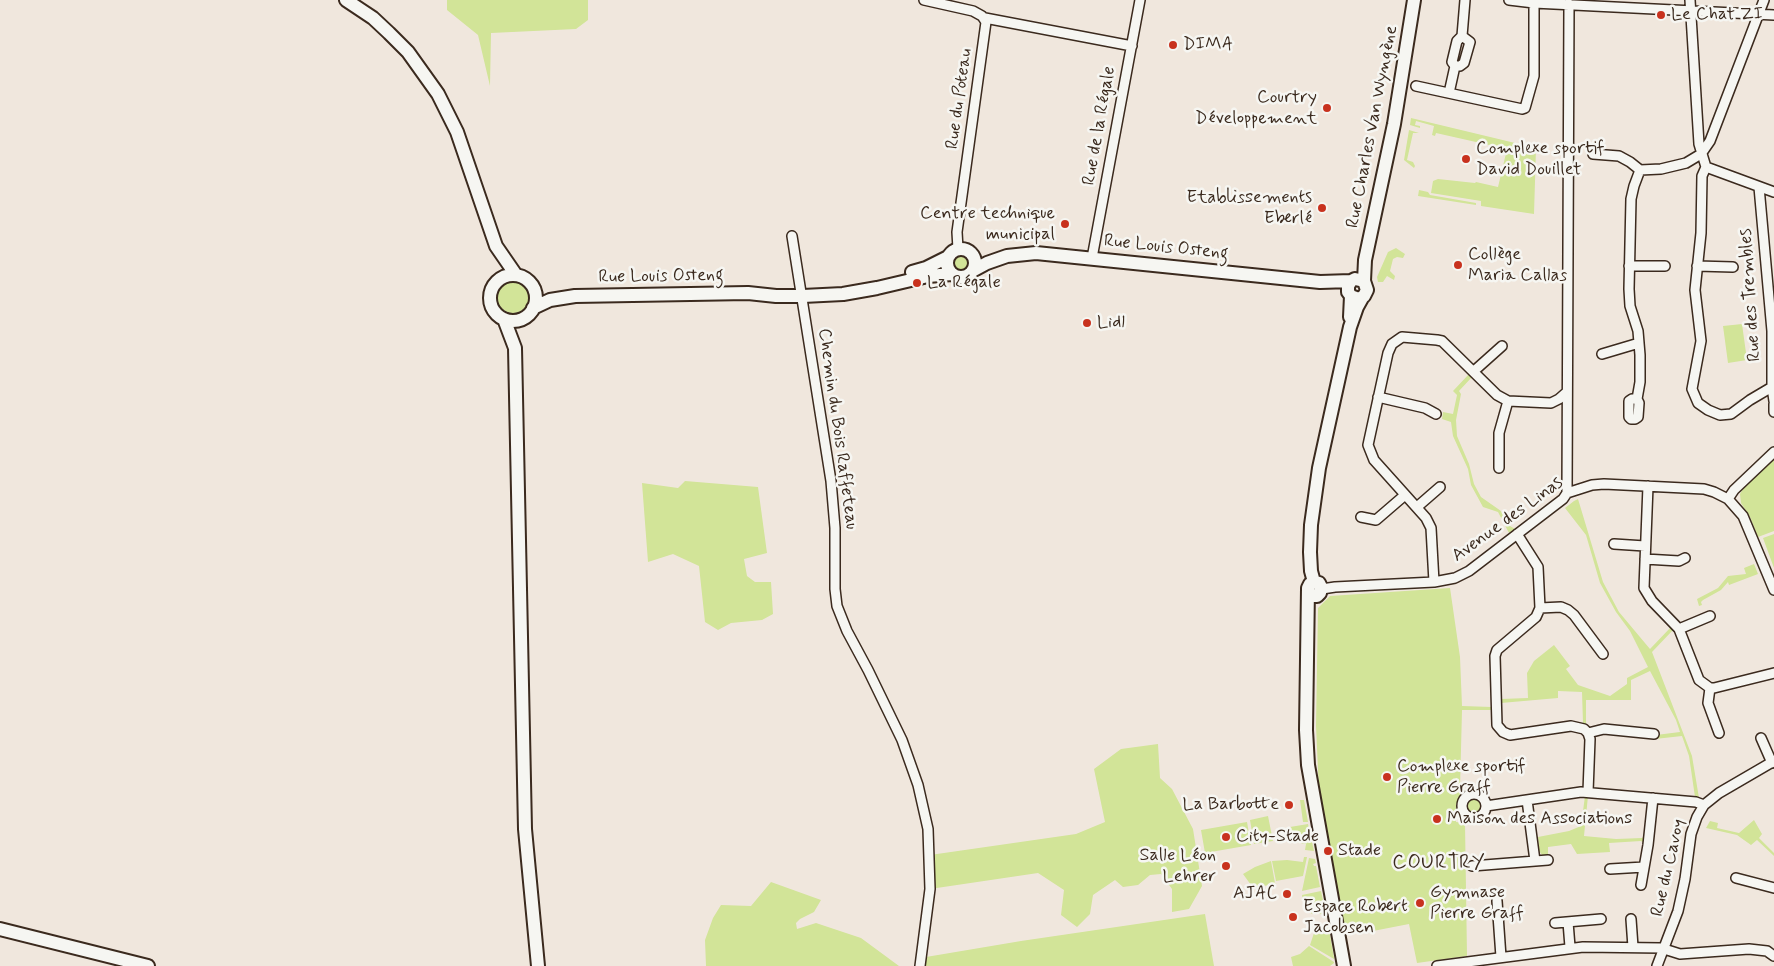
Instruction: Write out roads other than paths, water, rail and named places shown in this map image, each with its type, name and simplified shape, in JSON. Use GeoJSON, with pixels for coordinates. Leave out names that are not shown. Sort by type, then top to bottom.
{"type":"FeatureCollection","features":[{"type":"Feature","properties":{"kind":"street"},"geometry":{"type":"LineString","coordinates":[[346,0],[372,18],[408,52],[438,94],[457,132],[496,246],[516,275]]}},
{"type":"Feature","properties":{"kind":"street"},"geometry":{"type":"LineString","coordinates":[[924,0],[973,11],[985,18],[1132,46]]}},
{"type":"Feature","properties":{"kind":"street","name":"Rue de la Régale"},"geometry":{"type":"LineString","coordinates":[[1092,258],[1140,0]]}},
{"type":"Feature","properties":{"kind":"street","name":"Rue Charles Van Wyngène"},"geometry":{"type":"LineString","coordinates":[[1316,589],[1310,571],[1310,552],[1316,486],[1325,435],[1350,327],[1357,306],[1355,288],[1365,260],[1393,132],[1414,0]]}},
{"type":"Feature","properties":{"kind":"street"},"geometry":{"type":"LineString","coordinates":[[1449,93],[1455,66],[1452,62],[1457,41],[1462,36],[1465,0]]}},
{"type":"Feature","properties":{"kind":"street"},"geometry":{"type":"LineString","coordinates":[[1509,0],[1534,3],[1549,2],[1774,15]]}},
{"type":"Feature","properties":{"kind":"street"},"geometry":{"type":"LineString","coordinates":[[1690,0],[1701,154],[1706,167],[1702,176],[1701,233],[1695,298],[1701,341],[1692,389],[1698,403],[1720,415],[1731,414],[1772,387]]}},
{"type":"Feature","properties":{"kind":"street"},"geometry":{"type":"LineString","coordinates":[[1593,154],[1619,156],[1640,170],[1676,166],[1686,163],[1701,154],[1710,141],[1764,0]]}},
{"type":"Feature","properties":{"kind":"street"},"geometry":{"type":"LineString","coordinates":[[1416,86],[1522,109],[1525,108],[1534,76],[1534,3]]}},
{"type":"Feature","properties":{"kind":"street"},"geometry":{"type":"LineString","coordinates":[[1566,494],[1569,4]]}},
{"type":"Feature","properties":{"kind":"street","name":"Rue du Poteau"},"geometry":{"type":"LineString","coordinates":[[953,253],[986,29],[985,18]]}},
{"type":"Feature","properties":{"kind":"street"},"geometry":{"type":"LineString","coordinates":[[1706,167],[1774,192]]}},
{"type":"Feature","properties":{"kind":"street"},"geometry":{"type":"LineString","coordinates":[[1637,399],[1640,363],[1639,343],[1637,327],[1630,306],[1629,266],[1632,200],[1640,170]]}},
{"type":"Feature","properties":{"kind":"street","name":"Rue des Trembles"},"geometry":{"type":"LineString","coordinates":[[1759,187],[1772,331],[1774,412]]}},
{"type":"Feature","properties":{"kind":"street","name":"Chemin du Bois Raffeteau"},"geometry":{"type":"LineString","coordinates":[[792,236],[834,507],[837,606],[847,631],[902,740],[918,786],[928,829],[930,889],[920,966]]}},
{"type":"Feature","properties":{"kind":"street"},"geometry":{"type":"LineString","coordinates":[[496,246],[497,282]]}},
{"type":"Feature","properties":{"kind":"street"},"geometry":{"type":"LineString","coordinates":[[968,250],[972,253],[976,261],[974,270],[964,277],[952,274],[947,267],[953,253],[968,250]]}},
{"type":"Feature","properties":{"kind":"street","name":"Rue Louis Osteng"},"geometry":{"type":"LineString","coordinates":[[801,292],[878,280],[926,268],[953,253]]}},
{"type":"Feature","properties":{"kind":"street","name":"Rue Louis Osteng"},"geometry":{"type":"LineString","coordinates":[[972,253],[1007,256],[1036,253],[1092,258],[1320,282],[1355,288]]}},
{"type":"Feature","properties":{"kind":"street","name":"Rue Louis Osteng"},"geometry":{"type":"LineString","coordinates":[[974,270],[1007,256]]}},
{"type":"Feature","properties":{"kind":"street"},"geometry":{"type":"LineString","coordinates":[[1629,266],[1665,266]]}},
{"type":"Feature","properties":{"kind":"street"},"geometry":{"type":"LineString","coordinates":[[1697,266],[1733,267]]}},
{"type":"Feature","properties":{"kind":"street","name":"Rue Louis Osteng"},"geometry":{"type":"LineString","coordinates":[[533,308],[550,300],[575,296],[861,292],[928,276],[952,274]]}},
{"type":"Feature","properties":{"kind":"street"},"geometry":{"type":"LineString","coordinates":[[515,348],[504,319],[494,310],[490,301],[491,292],[497,282],[508,276],[516,275],[526,279],[534,287],[536,298],[533,308],[524,318],[515,348],[525,829],[538,966]]}},
{"type":"Feature","properties":{"kind":"street","name":"Rue Louis Osteng"},"geometry":{"type":"LineString","coordinates":[[534,287],[575,296]]}},
{"type":"Feature","properties":{"kind":"street"},"geometry":{"type":"LineString","coordinates":[[504,319],[524,318]]}},
{"type":"Feature","properties":{"kind":"street"},"geometry":{"type":"LineString","coordinates":[[1434,582],[1431,528],[1417,507],[1374,460],[1370,451],[1369,440],[1389,348],[1394,341],[1402,338],[1442,342],[1497,395],[1508,401],[1551,403],[1567,392]]}},
{"type":"Feature","properties":{"kind":"street"},"geometry":{"type":"LineString","coordinates":[[1602,354],[1639,343]]}},
{"type":"Feature","properties":{"kind":"street"},"geometry":{"type":"LineString","coordinates":[[1474,371],[1502,346]]}},
{"type":"Feature","properties":{"kind":"street"},"geometry":{"type":"LineString","coordinates":[[1378,397],[1425,408],[1436,414]]}},
{"type":"Feature","properties":{"kind":"street"},"geometry":{"type":"LineString","coordinates":[[1499,468],[1499,433],[1508,401]]}},
{"type":"Feature","properties":{"kind":"street"},"geometry":{"type":"LineString","coordinates":[[1551,403],[1567,413]]}},
{"type":"Feature","properties":{"kind":"street"},"geometry":{"type":"LineString","coordinates":[[1728,499],[1734,490],[1774,452]]}},
{"type":"Feature","properties":{"kind":"street","name":"Avenue des Linas"},"geometry":{"type":"LineString","coordinates":[[1316,589],[1434,582],[1465,574],[1563,499],[1566,494],[1598,484],[1704,489],[1728,499],[1743,516],[1774,590]]}},
{"type":"Feature","properties":{"kind":"street"},"geometry":{"type":"LineString","coordinates":[[1648,486],[1645,592],[1678,629],[1697,676],[1702,683],[1710,688],[1774,673]]}},
{"type":"Feature","properties":{"kind":"street"},"geometry":{"type":"LineString","coordinates":[[1417,507],[1440,487]]}},
{"type":"Feature","properties":{"kind":"street"},"geometry":{"type":"LineString","coordinates":[[1361,517],[1376,520],[1405,495]]}},
{"type":"Feature","properties":{"kind":"street"},"geometry":{"type":"LineString","coordinates":[[1517,534],[1538,567],[1540,608],[1536,617],[1502,644],[1496,653],[1497,725],[1503,732],[1510,735],[1571,726],[1579,727],[1588,734],[1590,743],[1588,792]]}},
{"type":"Feature","properties":{"kind":"street"},"geometry":{"type":"LineString","coordinates":[[1614,544],[1645,546]]}},
{"type":"Feature","properties":{"kind":"street"},"geometry":{"type":"LineString","coordinates":[[1645,559],[1679,560],[1685,558]]}},
{"type":"Feature","properties":{"kind":"street"},"geometry":{"type":"LineString","coordinates":[[1316,589],[1308,613],[1306,730],[1308,765],[1344,966]]}},
{"type":"Feature","properties":{"kind":"street"},"geometry":{"type":"LineString","coordinates":[[1540,608],[1568,610],[1574,615],[1603,654]]}},
{"type":"Feature","properties":{"kind":"street"},"geometry":{"type":"LineString","coordinates":[[1678,629],[1710,616]]}},
{"type":"Feature","properties":{"kind":"street"},"geometry":{"type":"LineString","coordinates":[[1710,688],[1708,703],[1719,733]]}},
{"type":"Feature","properties":{"kind":"street"},"geometry":{"type":"LineString","coordinates":[[1588,734],[1604,729],[1654,734]]}},
{"type":"Feature","properties":{"kind":"street"},"geometry":{"type":"LineString","coordinates":[[1486,806],[1588,792],[1696,802],[1704,805],[1719,793],[1773,762],[1761,738]]}},
{"type":"Feature","properties":{"kind":"street"},"geometry":{"type":"LineString","coordinates":[[1641,885],[1653,798]]}},
{"type":"Feature","properties":{"kind":"street"},"geometry":{"type":"LineString","coordinates":[[1527,800],[1535,861]]}},
{"type":"Feature","properties":{"kind":"street","name":"Rue du Cavoy"},"geometry":{"type":"LineString","coordinates":[[1657,966],[1683,893],[1691,834],[1704,805]]}},
{"type":"Feature","properties":{"kind":"street"},"geometry":{"type":"LineString","coordinates":[[1472,866],[1548,860]]}},
{"type":"Feature","properties":{"kind":"street"},"geometry":{"type":"LineString","coordinates":[[1610,869],[1644,867]]}},
{"type":"Feature","properties":{"kind":"street"},"geometry":{"type":"LineString","coordinates":[[1736,878],[1774,888]]}},
{"type":"Feature","properties":{"kind":"street"},"geometry":{"type":"LineString","coordinates":[[1497,901],[1501,957]]}},
{"type":"Feature","properties":{"kind":"street"},"geometry":{"type":"LineString","coordinates":[[1555,923],[1601,919]]}},
{"type":"Feature","properties":{"kind":"street"},"geometry":{"type":"LineString","coordinates":[[1631,919],[1633,947]]}},
{"type":"Feature","properties":{"kind":"street"},"geometry":{"type":"LineString","coordinates":[[1568,922],[1570,947]]}},
{"type":"Feature","properties":{"kind":"street"},"geometry":{"type":"LineString","coordinates":[[0,929],[148,966]]}},
{"type":"Feature","properties":{"kind":"street"},"geometry":{"type":"LineString","coordinates":[[1437,966],[1570,947],[1633,947],[1664,949],[1676,953],[1749,949],[1767,951],[1773,954]]}},
{"type":"Feature","properties":{"kind":"place","name":"Le Chat ZI"},"geometry":{"type":"Point","coordinates":[1661,15]}},
{"type":"Feature","properties":{"kind":"place","name":"DIMA"},"geometry":{"type":"Point","coordinates":[1173,45]}},
{"type":"Feature","properties":{"kind":"place","name":"Courtry Développement"},"geometry":{"type":"Point","coordinates":[1327,108]}},
{"type":"Feature","properties":{"kind":"place","name":"Complexe sportif David Douillet"},"geometry":{"type":"Point","coordinates":[1466,159]}},
{"type":"Feature","properties":{"kind":"place","name":"Etablissements Eberlé"},"geometry":{"type":"Point","coordinates":[1322,208]}},
{"type":"Feature","properties":{"kind":"place","name":"Centre technique municipal"},"geometry":{"type":"Point","coordinates":[1065,224]}},
{"type":"Feature","properties":{"kind":"place","name":"Collège Maria Callas"},"geometry":{"type":"Point","coordinates":[1458,265]}},
{"type":"Feature","properties":{"kind":"place","name":"La Régale"},"geometry":{"type":"Point","coordinates":[917,283]}},
{"type":"Feature","properties":{"kind":"place","name":"Lidl"},"geometry":{"type":"Point","coordinates":[1087,323]}},
{"type":"Feature","properties":{"kind":"place","name":"Complexe sportif Pierre Graff"},"geometry":{"type":"Point","coordinates":[1387,777]}},
{"type":"Feature","properties":{"kind":"place","name":"La Barbotte"},"geometry":{"type":"Point","coordinates":[1289,805]}},
{"type":"Feature","properties":{"kind":"place","name":"Maison des Associations"},"geometry":{"type":"Point","coordinates":[1437,819]}},
{"type":"Feature","properties":{"kind":"place","name":"City-Stade"},"geometry":{"type":"Point","coordinates":[1226,837]}},
{"type":"Feature","properties":{"kind":"place","name":"Stade"},"geometry":{"type":"Point","coordinates":[1328,851]}},
{"type":"Feature","properties":{"kind":"place","name":"Salle Léon Lehrer"},"geometry":{"type":"Point","coordinates":[1226,866]}},
{"type":"Feature","properties":{"kind":"place","name":"AJAC"},"geometry":{"type":"Point","coordinates":[1287,894]}},
{"type":"Feature","properties":{"kind":"place","name":"Gymnase Pierre Graff"},"geometry":{"type":"Point","coordinates":[1420,903]}},
{"type":"Feature","properties":{"kind":"place","name":"Espace Robert Jacobsen"},"geometry":{"type":"Point","coordinates":[1293,917]}},
{"type":"Feature","properties":{"kind":"district","name":"COURTRY"},"geometry":{"type":"Point","coordinates":[1439,864]}}]}
